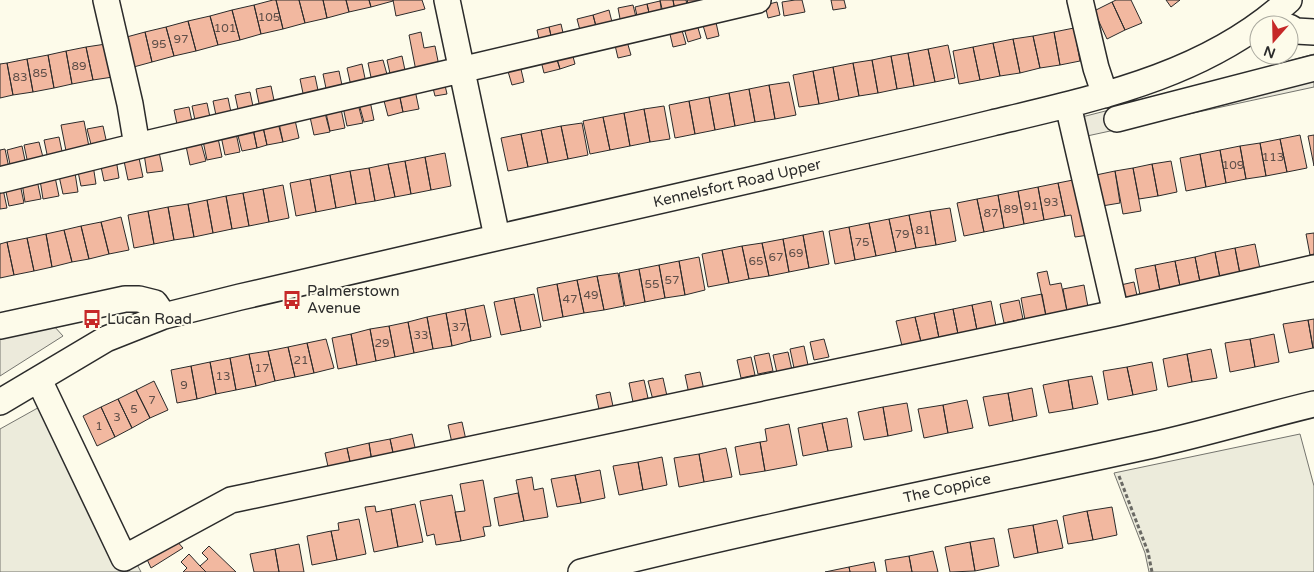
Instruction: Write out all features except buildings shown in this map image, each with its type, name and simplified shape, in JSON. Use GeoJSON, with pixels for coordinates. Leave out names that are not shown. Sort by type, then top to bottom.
{"type":"FeatureCollection","features":[{"type":"Feature","properties":{"kind":"street"},"geometry":{"type":"LineString","coordinates":[[106,0],[130,104],[137,146]]}},
{"type":"Feature","properties":{"kind":"street"},"geometry":{"type":"LineString","coordinates":[[447,0],[497,237]]}},
{"type":"Feature","properties":{"kind":"street"},"geometry":{"type":"LineString","coordinates":[[0,180],[758,0]]}},
{"type":"Feature","properties":{"kind":"street"},"geometry":{"type":"LineString","coordinates":[[1080,0],[1096,68],[1105,95]]}},
{"type":"Feature","properties":{"kind":"street","name":"Kennelsfort Road Upper"},"geometry":{"type":"LineString","coordinates":[[1285,15],[1290,0]]}},
{"type":"Feature","properties":{"kind":"street"},"geometry":{"type":"LineString","coordinates":[[1299,31],[1314,32]]}},
{"type":"Feature","properties":{"kind":"street","name":"Kennelsfort Road Upper"},"geometry":{"type":"LineString","coordinates":[[0,402],[106,339],[164,316],[1068,105],[1150,81],[1249,38]]}},
{"type":"Feature","properties":{"kind":"street"},"geometry":{"type":"LineString","coordinates":[[1117,119],[1314,68]]}},
{"type":"Feature","properties":{"kind":"street"},"geometry":{"type":"LineString","coordinates":[[1068,105],[1116,313]]}},
{"type":"Feature","properties":{"kind":"street"},"geometry":{"type":"LineString","coordinates":[[39,380],[124,558],[231,500],[1116,313],[1314,268]]}},
{"type":"Feature","properties":{"kind":"street"},"geometry":{"type":"LineString","coordinates":[[0,326],[125,299],[139,299],[155,303],[164,316]]}},
{"type":"Feature","properties":{"kind":"street","name":"The Coppice"},"geometry":{"type":"LineString","coordinates":[[580,572],[962,485],[1154,444],[1314,404]]}},
{"type":"Feature","properties":{"kind":"path"},"geometry":{"type":"LineString","coordinates":[[1116,468],[1148,552],[1152,572]]}},
{"type":"Feature","properties":{"kind":"shaded area"},"geometry":{"type":"Polygon","coordinates":[[[1314,54],[1314,87],[1087,136],[1082,117],[1274,65],[1299,65],[1299,58],[1314,54]]]}},
{"type":"Feature","properties":{"kind":"shaded area"},"geometry":{"type":"Polygon","coordinates":[[[53,325],[63,336],[0,376],[0,326],[53,325]]]}},
{"type":"Feature","properties":{"kind":"shaded area"},"geometry":{"type":"Polygon","coordinates":[[[52,400],[141,572],[0,572],[0,429],[52,400]]]}},
{"type":"Feature","properties":{"kind":"shaded area"},"geometry":{"type":"Polygon","coordinates":[[[1300,434],[1314,486],[1314,572],[1149,572],[1145,553],[1114,473],[1300,434]]]}},
{"type":"Feature","properties":{"kind":"place","name":"Palmerstown Avenue"},"geometry":{"type":"Point","coordinates":[292,300]}},
{"type":"Feature","properties":{"kind":"place","name":"Lucan Road"},"geometry":{"type":"Point","coordinates":[92,319]}}]}
